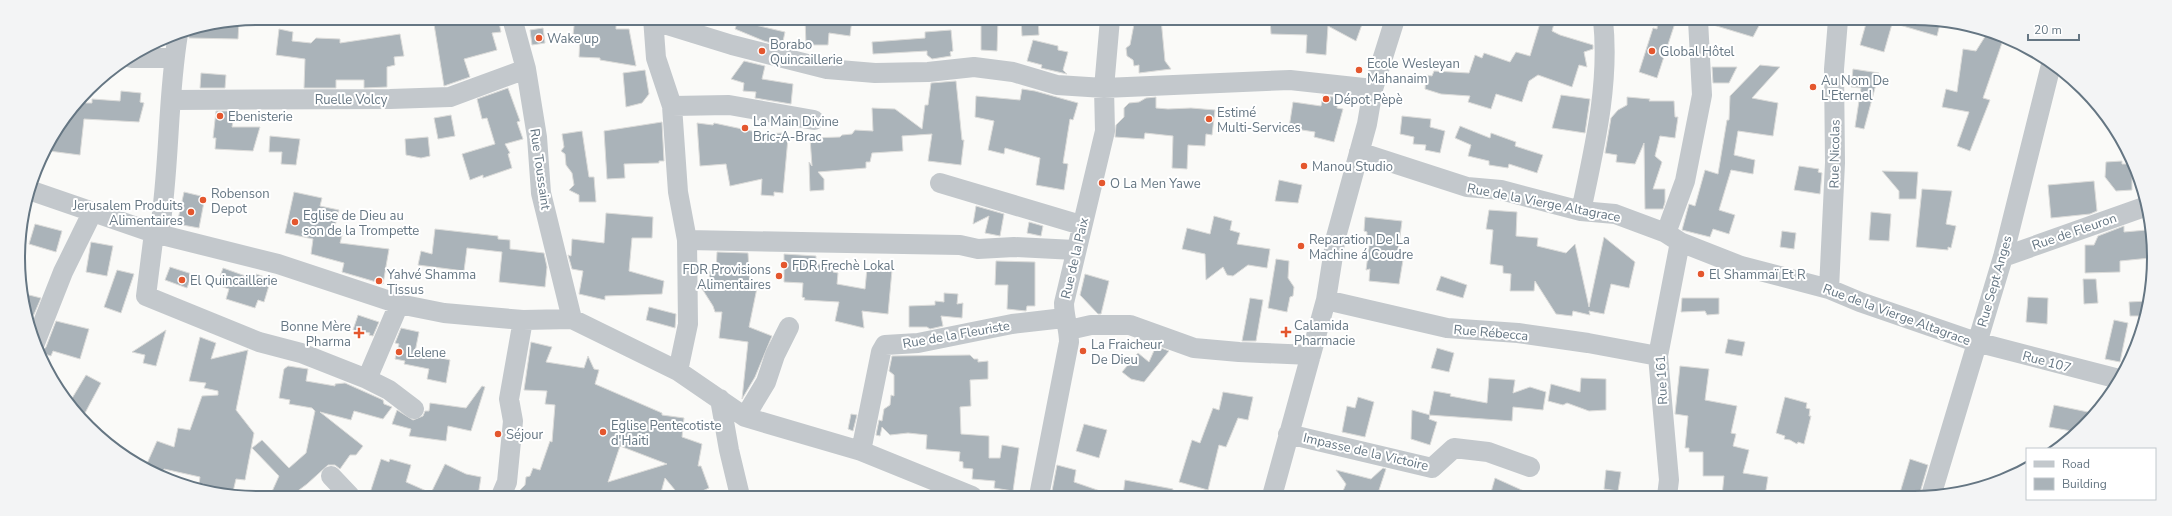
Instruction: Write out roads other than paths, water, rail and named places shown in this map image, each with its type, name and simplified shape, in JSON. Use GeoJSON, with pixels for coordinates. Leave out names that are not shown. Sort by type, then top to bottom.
{"type":"FeatureCollection","features":[{"type":"Feature","properties":{"kind":"street","name":"Rue Toussaint"},"geometry":{"type":"LineString","coordinates":[[514,25],[526,69],[537,137],[541,193],[572,319]]}},
{"type":"Feature","properties":{"kind":"street"},"geometry":{"type":"LineString","coordinates":[[654,25],[656,58],[672,106],[678,192],[687,240],[689,289],[688,324],[678,371]]}},
{"type":"Feature","properties":{"kind":"street"},"geometry":{"type":"LineString","coordinates":[[667,25],[732,45],[827,69],[875,73],[928,72],[974,68],[1013,72],[1057,85],[1104,88],[1290,80],[1373,89]]}},
{"type":"Feature","properties":{"kind":"street","name":"Rue de la Paix"},"geometry":{"type":"LineString","coordinates":[[1040,491],[1069,342],[1064,304],[1075,250],[1105,131],[1104,88],[1109,25]]}},
{"type":"Feature","properties":{"kind":"street"},"geometry":{"type":"LineString","coordinates":[[1273,491],[1326,300],[1336,236],[1359,152],[1373,89],[1393,25]]}},
{"type":"Feature","properties":{"kind":"street"},"geometry":{"type":"LineString","coordinates":[[1580,211],[1595,140],[1604,77],[1603,25]]}},
{"type":"Feature","properties":{"kind":"street","name":"Rue 161"},"geometry":{"type":"LineString","coordinates":[[1668,491],[1669,480],[1658,356],[1673,238],[1702,95],[1698,25]]}},
{"type":"Feature","properties":{"kind":"street","name":"Rue Nicolas"},"geometry":{"type":"LineString","coordinates":[[1829,289],[1835,162],[1834,69],[1838,25]]}},
{"type":"Feature","properties":{"kind":"street"},"geometry":{"type":"LineString","coordinates":[[177,40],[174,58],[165,195],[146,296],[259,342],[301,353],[367,379],[390,390],[414,409]]}},
{"type":"Feature","properties":{"kind":"street"},"geometry":{"type":"LineString","coordinates":[[138,58],[174,58]]}},
{"type":"Feature","properties":{"kind":"street","name":"Ruelle Volcy"},"geometry":{"type":"LineString","coordinates":[[172,100],[390,100],[450,97],[526,69]]}},
{"type":"Feature","properties":{"kind":"street","name":"Rue Sept Anges"},"geometry":{"type":"LineString","coordinates":[[1933,491],[1976,342],[2003,257],[2050,69]]}},
{"type":"Feature","properties":{"kind":"street"},"geometry":{"type":"LineString","coordinates":[[672,106],[729,106],[814,120]]}},
{"type":"Feature","properties":{"kind":"street","name":"Rue de la Vierge Altagrace"},"geometry":{"type":"LineString","coordinates":[[1359,152],[1467,187],[1501,190],[1580,211],[1615,214],[1741,266],[1829,289],[1860,302],[1976,342]]}},
{"type":"Feature","properties":{"kind":"street"},"geometry":{"type":"LineString","coordinates":[[940,183],[1081,225]]}},
{"type":"Feature","properties":{"kind":"street"},"geometry":{"type":"LineString","coordinates":[[35,192],[157,234],[278,264],[399,304],[444,313],[523,320],[572,319],[678,371],[745,417],[861,451],[960,491]]}},
{"type":"Feature","properties":{"kind":"street","name":"Rue de Fleuron"},"geometry":{"type":"LineString","coordinates":[[2003,257],[2142,208]]}},
{"type":"Feature","properties":{"kind":"street"},"geometry":{"type":"LineString","coordinates":[[38,336],[63,272],[93,211]]}},
{"type":"Feature","properties":{"kind":"street"},"geometry":{"type":"LineString","coordinates":[[687,240],[960,245],[978,248],[1014,247],[1075,250]]}},
{"type":"Feature","properties":{"kind":"street","name":"Rue Rébecca"},"geometry":{"type":"LineString","coordinates":[[1326,300],[1447,328],[1518,333],[1588,343],[1658,356]]}},
{"type":"Feature","properties":{"kind":"street"},"geometry":{"type":"LineString","coordinates":[[367,379],[399,304]]}},
{"type":"Feature","properties":{"kind":"street"},"geometry":{"type":"LineString","coordinates":[[503,491],[507,482],[513,421],[509,399],[523,320]]}},
{"type":"Feature","properties":{"kind":"street","name":"Rue de la Fleuriste"},"geometry":{"type":"LineString","coordinates":[[861,451],[881,352],[885,345],[918,343],[1012,324],[1066,324]]}},
{"type":"Feature","properties":{"kind":"street"},"geometry":{"type":"LineString","coordinates":[[1066,324],[1130,325],[1194,348],[1239,352],[1311,355]]}},
{"type":"Feature","properties":{"kind":"street"},"geometry":{"type":"LineString","coordinates":[[745,417],[766,382],[775,355],[789,327]]}},
{"type":"Feature","properties":{"kind":"street","name":"Rue 107"},"geometry":{"type":"LineString","coordinates":[[1976,342],[2114,378]]}},
{"type":"Feature","properties":{"kind":"street"},"geometry":{"type":"LineString","coordinates":[[720,399],[729,450],[739,491]]}},
{"type":"Feature","properties":{"kind":"street","name":"Impasse de la Victoire"},"geometry":{"type":"LineString","coordinates":[[1288,434],[1432,468],[1454,448],[1488,452],[1530,467]]}},
{"type":"Feature","properties":{"kind":"street"},"geometry":{"type":"LineString","coordinates":[[331,476],[345,491]]}},
{"type":"Feature","properties":{"kind":"place","name":"Wake up"},"geometry":{"type":"Point","coordinates":[539,38]}},
{"type":"Feature","properties":{"kind":"place","name":"Borabo Quincaillerie"},"geometry":{"type":"Point","coordinates":[762,51]}},
{"type":"Feature","properties":{"kind":"place","name":"Global Hôtel"},"geometry":{"type":"Point","coordinates":[1652,51]}},
{"type":"Feature","properties":{"kind":"place","name":"Ecole Wesleyan Mahanaim"},"geometry":{"type":"Point","coordinates":[1359,70]}},
{"type":"Feature","properties":{"kind":"place","name":"Au Nom De L'Eternel"},"geometry":{"type":"Point","coordinates":[1813,87]}},
{"type":"Feature","properties":{"kind":"place","name":"Dépot Pèpè"},"geometry":{"type":"Point","coordinates":[1326,99]}},
{"type":"Feature","properties":{"kind":"place","name":"Ebenisterie"},"geometry":{"type":"Point","coordinates":[220,116]}},
{"type":"Feature","properties":{"kind":"place","name":"Estimé Multi-Services"},"geometry":{"type":"Point","coordinates":[1209,119]}},
{"type":"Feature","properties":{"kind":"place","name":"La Main Divine Bric-A-Brac"},"geometry":{"type":"Point","coordinates":[745,128]}},
{"type":"Feature","properties":{"kind":"place","name":"Manou Studio"},"geometry":{"type":"Point","coordinates":[1304,166]}},
{"type":"Feature","properties":{"kind":"place","name":"O La Men Yawe"},"geometry":{"type":"Point","coordinates":[1102,183]}},
{"type":"Feature","properties":{"kind":"place","name":"Robenson Depot"},"geometry":{"type":"Point","coordinates":[203,200]}},
{"type":"Feature","properties":{"kind":"place","name":"Jerusalem Produits Alimentaires"},"geometry":{"type":"Point","coordinates":[191,212]}},
{"type":"Feature","properties":{"kind":"place","name":"Eglise de Dieu au son de la Trompette"},"geometry":{"type":"Point","coordinates":[295,222]}},
{"type":"Feature","properties":{"kind":"place","name":"Reparation De La Machine á Coudre"},"geometry":{"type":"Point","coordinates":[1301,246]}},
{"type":"Feature","properties":{"kind":"place","name":"FDR Frechè Lokal"},"geometry":{"type":"Point","coordinates":[784,265]}},
{"type":"Feature","properties":{"kind":"place","name":"El Shammaï Et R"},"geometry":{"type":"Point","coordinates":[1701,274]}},
{"type":"Feature","properties":{"kind":"place","name":"FDR Provisions Alimentaires"},"geometry":{"type":"Point","coordinates":[779,276]}},
{"type":"Feature","properties":{"kind":"place","name":"El Quincaillerie"},"geometry":{"type":"Point","coordinates":[182,280]}},
{"type":"Feature","properties":{"kind":"place","name":"Yahvé Shamma Tissus"},"geometry":{"type":"Point","coordinates":[379,281]}},
{"type":"Feature","properties":{"kind":"place","name":"Calamida Pharmacie"},"geometry":{"type":"Point","coordinates":[1286,332]}},
{"type":"Feature","properties":{"kind":"place","name":"Bonne Mère Pharma"},"geometry":{"type":"Point","coordinates":[359,333]}},
{"type":"Feature","properties":{"kind":"place","name":"La Fraicheur De Dieu"},"geometry":{"type":"Point","coordinates":[1083,351]}},
{"type":"Feature","properties":{"kind":"place","name":"Lelene"},"geometry":{"type":"Point","coordinates":[399,352]}},
{"type":"Feature","properties":{"kind":"place","name":"Eglise Pentecotiste d'Haiti"},"geometry":{"type":"Point","coordinates":[603,432]}},
{"type":"Feature","properties":{"kind":"place","name":"Séjour"},"geometry":{"type":"Point","coordinates":[498,434]}}]}
